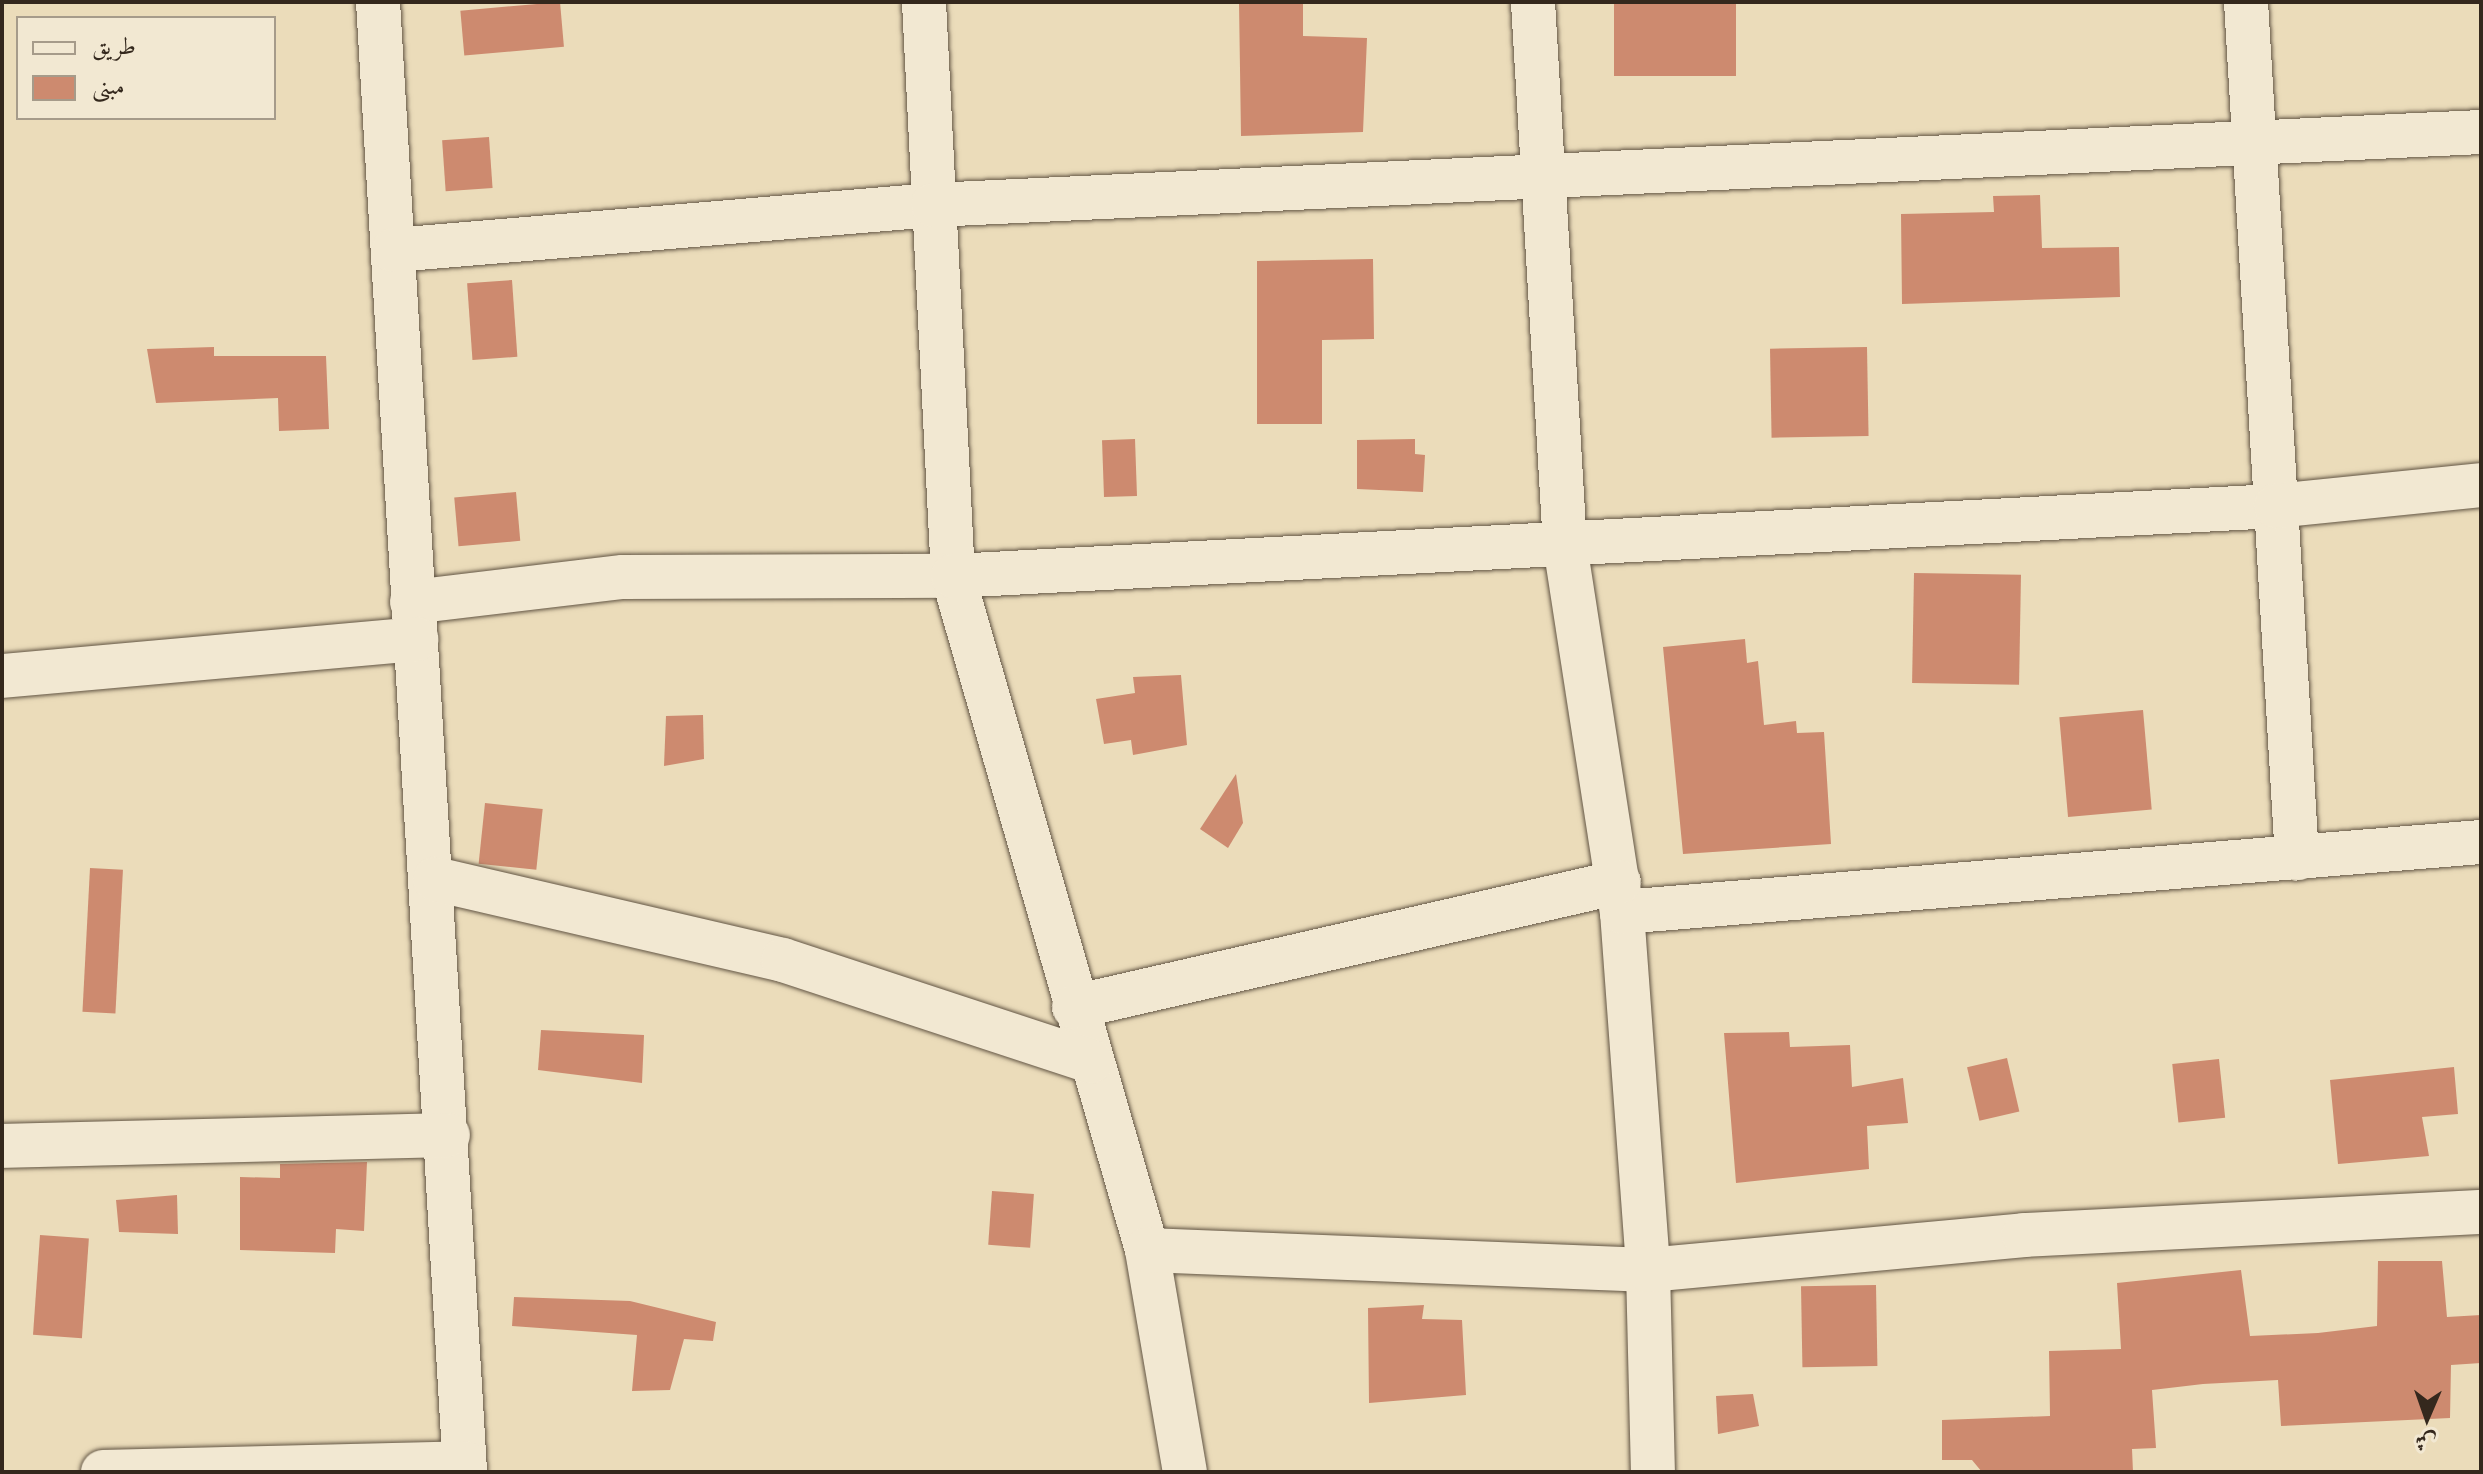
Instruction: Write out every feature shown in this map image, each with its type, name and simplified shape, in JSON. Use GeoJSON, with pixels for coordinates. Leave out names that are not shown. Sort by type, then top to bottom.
{"type":"FeatureCollection","features":[{"type":"Feature","properties":{"kind":"street"},"geometry":{"type":"LineString","coordinates":[[103,1472],[464,1467],[435,879],[414,620],[378,2]]}},
{"type":"Feature","properties":{"kind":"street"},"geometry":{"type":"LineString","coordinates":[[924,2],[953,576],[1074,1007],[1147,1250],[1185,1472]]}},
{"type":"Feature","properties":{"kind":"street"},"geometry":{"type":"LineString","coordinates":[[1533,2],[1547,180],[1565,545],[1620,897],[1648,1270],[1653,1472]]}},
{"type":"Feature","properties":{"kind":"street"},"geometry":{"type":"LineString","coordinates":[[2246,2],[2297,858]]}},
{"type":"Feature","properties":{"kind":"street"},"geometry":{"type":"LineString","coordinates":[[394,250],[933,205],[1547,180],[2254,140],[2481,132]]}},
{"type":"Feature","properties":{"kind":"street"},"geometry":{"type":"LineString","coordinates":[[2,676],[414,620],[623,577],[953,576],[2276,506],[2481,485]]}},
{"type":"Feature","properties":{"kind":"street"},"geometry":{"type":"LineString","coordinates":[[1074,1007],[1620,897],[2297,858],[2481,842]]}},
{"type":"Feature","properties":{"kind":"street"},"geometry":{"type":"LineString","coordinates":[[435,879],[783,960],[1091,1061]]}},
{"type":"Feature","properties":{"kind":"street"},"geometry":{"type":"LineString","coordinates":[[2,1146],[448,1135]]}},
{"type":"Feature","properties":{"kind":"street"},"geometry":{"type":"LineString","coordinates":[[1147,1250],[1648,1270],[2024,1235],[2481,1212]]}},
{"type":"Feature","properties":{"kind":"building"},"geometry":{"type":"Polygon","coordinates":[[[560,2],[564,47],[464,56],[460,11],[560,2]]]}},
{"type":"Feature","properties":{"kind":"building"},"geometry":{"type":"Polygon","coordinates":[[[1614,2],[1736,2],[1736,76],[1614,76],[1614,2]]]}},
{"type":"Feature","properties":{"kind":"building"},"geometry":{"type":"Polygon","coordinates":[[[1239,3],[1303,3],[1303,36],[1367,38],[1363,132],[1241,136],[1239,3]]]}},
{"type":"Feature","properties":{"kind":"building"},"geometry":{"type":"Polygon","coordinates":[[[489,137],[493,188],[446,191],[442,140],[489,137]]]}},
{"type":"Feature","properties":{"kind":"building"},"geometry":{"type":"Polygon","coordinates":[[[2040,195],[2042,248],[2119,247],[2120,297],[1902,304],[1901,214],[1994,212],[1993,196],[2040,195]]]}},
{"type":"Feature","properties":{"kind":"building"},"geometry":{"type":"Polygon","coordinates":[[[1373,259],[1374,339],[1322,340],[1322,424],[1257,424],[1257,261],[1373,259]]]}},
{"type":"Feature","properties":{"kind":"building"},"geometry":{"type":"Polygon","coordinates":[[[512,280],[517,357],[472,360],[467,283],[512,280]]]}},
{"type":"Feature","properties":{"kind":"building"},"geometry":{"type":"Polygon","coordinates":[[[214,347],[214,356],[326,356],[329,429],[279,431],[278,398],[156,403],[147,349],[214,347]]]}},
{"type":"Feature","properties":{"kind":"building"},"geometry":{"type":"Polygon","coordinates":[[[1867,347],[1869,436],[1772,438],[1770,349],[1867,347]]]}},
{"type":"Feature","properties":{"kind":"building"},"geometry":{"type":"Polygon","coordinates":[[[1135,439],[1137,496],[1104,497],[1102,440],[1135,439]]]}},
{"type":"Feature","properties":{"kind":"building"},"geometry":{"type":"Polygon","coordinates":[[[1415,439],[1415,454],[1425,455],[1423,492],[1357,489],[1357,440],[1415,439]]]}},
{"type":"Feature","properties":{"kind":"building"},"geometry":{"type":"Polygon","coordinates":[[[516,492],[520,541],[459,546],[454,497],[516,492]]]}},
{"type":"Feature","properties":{"kind":"building"},"geometry":{"type":"Polygon","coordinates":[[[1914,573],[2021,575],[2019,685],[1912,683],[1914,573]]]}},
{"type":"Feature","properties":{"kind":"building"},"geometry":{"type":"Polygon","coordinates":[[[1745,639],[1747,663],[1758,661],[1764,725],[1796,721],[1797,733],[1824,732],[1831,844],[1683,854],[1663,647],[1745,639]]]}},
{"type":"Feature","properties":{"kind":"building"},"geometry":{"type":"Polygon","coordinates":[[[1181,675],[1187,745],[1133,755],[1131,740],[1104,744],[1096,699],[1135,693],[1133,677],[1181,675]]]}},
{"type":"Feature","properties":{"kind":"building"},"geometry":{"type":"Polygon","coordinates":[[[2143,710],[2152,810],[2068,817],[2059,717],[2143,710]]]}},
{"type":"Feature","properties":{"kind":"building"},"geometry":{"type":"Polygon","coordinates":[[[703,715],[704,759],[664,766],[666,716],[703,715]]]}},
{"type":"Feature","properties":{"kind":"building"},"geometry":{"type":"Polygon","coordinates":[[[1236,774],[1243,823],[1228,848],[1200,829],[1236,774]]]}},
{"type":"Feature","properties":{"kind":"building"},"geometry":{"type":"Polygon","coordinates":[[[485,803],[543,809],[536,870],[479,864],[485,803]]]}},
{"type":"Feature","properties":{"kind":"building"},"geometry":{"type":"Polygon","coordinates":[[[90,868],[123,870],[115,1014],[82,1012],[90,868]]]}},
{"type":"Feature","properties":{"kind":"building"},"geometry":{"type":"Polygon","coordinates":[[[541,1030],[644,1035],[642,1083],[538,1070],[541,1030]]]}},
{"type":"Feature","properties":{"kind":"building"},"geometry":{"type":"Polygon","coordinates":[[[1789,1032],[1790,1047],[1850,1045],[1852,1087],[1903,1078],[1908,1123],[1867,1126],[1869,1169],[1736,1183],[1724,1033],[1789,1032]]]}},
{"type":"Feature","properties":{"kind":"building"},"geometry":{"type":"Polygon","coordinates":[[[2007,1058],[2019,1112],[1979,1121],[1967,1067],[2007,1058]]]}},
{"type":"Feature","properties":{"kind":"building"},"geometry":{"type":"Polygon","coordinates":[[[2219,1059],[2225,1118],[2178,1123],[2172,1064],[2219,1059]]]}},
{"type":"Feature","properties":{"kind":"building"},"geometry":{"type":"Polygon","coordinates":[[[2454,1067],[2458,1114],[2422,1117],[2429,1156],[2338,1164],[2330,1080],[2454,1067]]]}},
{"type":"Feature","properties":{"kind":"building"},"geometry":{"type":"Polygon","coordinates":[[[367,1162],[364,1231],[336,1229],[335,1253],[240,1250],[240,1177],[280,1178],[280,1164],[367,1162]]]}},
{"type":"Feature","properties":{"kind":"building"},"geometry":{"type":"Polygon","coordinates":[[[992,1191],[1034,1194],[1030,1248],[988,1245],[992,1191]]]}},
{"type":"Feature","properties":{"kind":"building"},"geometry":{"type":"Polygon","coordinates":[[[177,1195],[178,1234],[119,1232],[116,1200],[177,1195]]]}},
{"type":"Feature","properties":{"kind":"building"},"geometry":{"type":"Polygon","coordinates":[[[40,1235],[89,1238],[82,1338],[33,1335],[40,1235]]]}},
{"type":"Feature","properties":{"kind":"building"},"geometry":{"type":"Polygon","coordinates":[[[2378,1261],[2442,1261],[2447,1317],[2481,1315],[2481,1363],[2451,1365],[2450,1418],[2281,1426],[2278,1380],[2203,1384],[2152,1390],[2156,1448],[2132,1449],[2133,1472],[1982,1472],[1972,1460],[1942,1460],[1942,1420],[2050,1416],[2049,1351],[2121,1349],[2117,1283],[2241,1270],[2250,1336],[2318,1333],[2377,1326],[2378,1261]]]}},
{"type":"Feature","properties":{"kind":"building"},"geometry":{"type":"Polygon","coordinates":[[[1876,1285],[1877,1366],[1802,1367],[1801,1286],[1876,1285]]]}},
{"type":"Feature","properties":{"kind":"building"},"geometry":{"type":"Polygon","coordinates":[[[514,1297],[630,1301],[716,1322],[713,1341],[684,1339],[670,1390],[632,1391],[637,1335],[512,1326],[514,1297]]]}},
{"type":"Feature","properties":{"kind":"building"},"geometry":{"type":"Polygon","coordinates":[[[1424,1305],[1422,1319],[1462,1320],[1466,1395],[1369,1403],[1368,1308],[1424,1305]]]}},
{"type":"Feature","properties":{"kind":"building"},"geometry":{"type":"Polygon","coordinates":[[[1753,1394],[1759,1426],[1718,1434],[1716,1396],[1753,1394]]]}}]}
